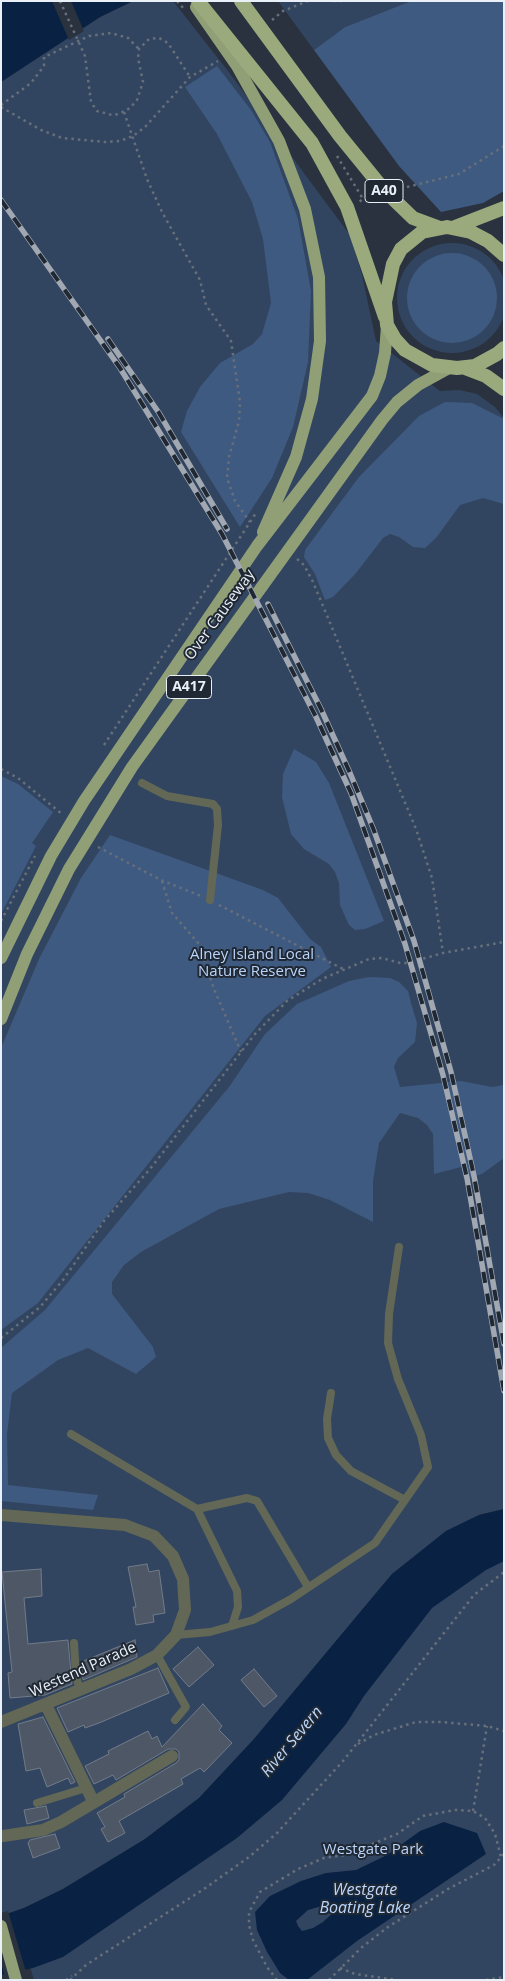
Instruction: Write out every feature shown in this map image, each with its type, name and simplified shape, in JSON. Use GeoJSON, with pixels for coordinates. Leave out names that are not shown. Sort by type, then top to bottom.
{"type":"FeatureCollection","features":[{"type":"Feature","properties":{"kind":"highway","name":"A40"},"geometry":{"type":"LineString","coordinates":[[198,1],[242,63],[312,143],[342,194],[361,242],[386,321],[405,350],[432,365],[465,368],[486,362],[504,348]]}},
{"type":"Feature","properties":{"kind":"highway","name":"A40"},"geometry":{"type":"LineString","coordinates":[[241,1],[273,42],[340,136],[384,190],[413,218],[447,228],[471,232],[488,241],[504,255]]}},
{"type":"Feature","properties":{"kind":"highway"},"geometry":{"type":"LineString","coordinates":[[386,321],[387,284],[393,264],[401,249],[422,232],[447,228],[504,208]]}},
{"type":"Feature","properties":{"kind":"highway","name":"A40"},"geometry":{"type":"LineString","coordinates":[[465,368],[486,376],[504,389]]}},
{"type":"Feature","properties":{"kind":"main road"},"geometry":{"type":"LineString","coordinates":[[193,1],[242,63],[278,141],[305,209],[319,277],[320,341],[312,399],[296,458],[257,546]]}},
{"type":"Feature","properties":{"kind":"main road","name":"Over Causeway"},"geometry":{"type":"LineString","coordinates":[[1,958],[51,856],[84,801],[257,546],[372,396],[380,376],[385,353],[386,321]]}},
{"type":"Feature","properties":{"kind":"main road","name":"Over Causeway"},"geometry":{"type":"LineString","coordinates":[[1,1019],[6,991],[69,870],[132,767],[316,509],[397,402],[418,386],[449,368]]}},
{"type":"Feature","properties":{"kind":"main road"},"geometry":{"type":"LineString","coordinates":[[1,1926],[16,1980]]}},
{"type":"Feature","properties":{"kind":"street","name":"Westend Parade"},"geometry":{"type":"LineString","coordinates":[[1,1515],[125,1525],[154,1536],[173,1556],[183,1579],[185,1610],[176,1635],[156,1654],[131,1669],[1,1722]]}},
{"type":"Feature","properties":{"kind":"street"},"geometry":{"type":"LineString","coordinates":[[46,1705],[93,1801]]}},
{"type":"Feature","properties":{"kind":"street"},"geometry":{"type":"LineString","coordinates":[[4,1836],[43,1830],[172,1756]]}},
{"type":"Feature","properties":{"kind":"lane"},"geometry":{"type":"LineString","coordinates":[[142,783],[167,796],[213,804],[217,809],[218,825],[210,900]]}},
{"type":"Feature","properties":{"kind":"lane"},"geometry":{"type":"LineString","coordinates":[[176,1635],[210,1632],[253,1620],[375,1543],[428,1467],[422,1435],[398,1379],[388,1343],[389,1314],[399,1247]]}},
{"type":"Feature","properties":{"kind":"lane"},"geometry":{"type":"LineString","coordinates":[[331,1393],[327,1419],[328,1438],[336,1455],[351,1472],[405,1500]]}},
{"type":"Feature","properties":{"kind":"lane"},"geometry":{"type":"LineString","coordinates":[[71,1434],[197,1509],[237,1591],[238,1607],[232,1626]]}},
{"type":"Feature","properties":{"kind":"lane"},"geometry":{"type":"LineString","coordinates":[[197,1509],[247,1498],[257,1501],[308,1587]]}},
{"type":"Feature","properties":{"kind":"lane"},"geometry":{"type":"LineString","coordinates":[[74,1643],[76,1677],[80,1690]]}},
{"type":"Feature","properties":{"kind":"lane"},"geometry":{"type":"LineString","coordinates":[[156,1654],[186,1707],[175,1720]]}},
{"type":"Feature","properties":{"kind":"lane"},"geometry":{"type":"LineString","coordinates":[[37,1803],[86,1788]]}},
{"type":"Feature","properties":{"kind":"path"},"geometry":{"type":"LineString","coordinates":[[60,1],[85,56],[91,102],[97,111],[112,115],[124,112],[137,100],[142,88],[139,49],[128,38],[111,33],[89,36],[44,57],[44,66],[31,83],[1,106],[40,130],[62,138],[105,142],[120,141],[133,136],[145,127],[190,77],[222,58]]}},
{"type":"Feature","properties":{"kind":"path"},"geometry":{"type":"LineString","coordinates":[[268,23],[283,12],[308,1]]}},
{"type":"Feature","properties":{"kind":"path"},"geometry":{"type":"LineString","coordinates":[[333,1],[347,1]]}},
{"type":"Feature","properties":{"kind":"path"},"geometry":{"type":"LineString","coordinates":[[139,49],[149,39],[154,37],[164,40],[172,47],[190,77]]}},
{"type":"Feature","properties":{"kind":"path"},"geometry":{"type":"LineString","coordinates":[[124,112],[133,136]]}},
{"type":"Feature","properties":{"kind":"path"},"geometry":{"type":"LineString","coordinates":[[407,187],[459,174],[504,146]]}},
{"type":"Feature","properties":{"kind":"path"},"geometry":{"type":"LineString","coordinates":[[335,152],[363,199],[358,203]]}},
{"type":"Feature","properties":{"kind":"path"},"geometry":{"type":"LineString","coordinates":[[102,749],[258,510]]}},
{"type":"Feature","properties":{"kind":"path"},"geometry":{"type":"LineString","coordinates":[[60,815],[65,806]]}},
{"type":"Feature","properties":{"kind":"path"},"geometry":{"type":"LineString","coordinates":[[1,921],[39,848]]}},
{"type":"Feature","properties":{"kind":"path"},"geometry":{"type":"LineString","coordinates":[[161,880],[172,913],[199,944],[214,989],[241,1052]]}},
{"type":"Feature","properties":{"kind":"path"},"geometry":{"type":"LineString","coordinates":[[210,900],[345,970]]}},
{"type":"Feature","properties":{"kind":"path"},"geometry":{"type":"LineString","coordinates":[[1,1338],[40,1306],[57,1286],[104,1221],[150,1169],[241,1052],[286,1001],[322,979],[369,959],[382,958],[400,963],[408,963],[443,953],[504,942]]}},
{"type":"Feature","properties":{"kind":"path"},"geometry":{"type":"LineString","coordinates":[[66,1980],[249,1857],[277,1833],[356,1745],[474,1595],[504,1572]]}},
{"type":"Feature","properties":{"kind":"path"},"geometry":{"type":"LineString","coordinates":[[356,1745],[374,1735],[416,1722],[486,1726],[504,1731]]}},
{"type":"Feature","properties":{"kind":"path"},"geometry":{"type":"LineString","coordinates":[[473,1811],[486,1726]]}},
{"type":"Feature","properties":{"kind":"path"},"geometry":{"type":"LineString","coordinates":[[277,1980],[259,1954],[249,1924],[249,1912],[260,1892],[307,1863],[345,1855],[397,1834],[423,1816],[455,1810],[473,1811],[485,1818],[501,1857]]}},
{"type":"Feature","properties":{"kind":"path"},"geometry":{"type":"LineString","coordinates":[[330,1980],[361,1948],[388,1927],[448,1889],[494,1865],[504,1854]]}},
{"type":"Feature","properties":{"kind":"path"},"geometry":{"type":"LineString","coordinates":[[340,1968],[355,1974],[397,1980]]}},
{"type":"Feature","properties":{"kind":"path"},"geometry":{"type":"LineString","coordinates":[[70,1980],[75,1973]]}},
{"type":"Feature","properties":{"kind":"path"},"geometry":{"type":"LineString","coordinates":[[486,1980],[504,1977]]}},
{"type":"Feature","properties":{"kind":"green space","name":"Alney Island Local Nature Reserve"},"geometry":{"type":"Polygon","coordinates":[[[133,1],[173,1],[228,71],[350,235],[362,275],[376,341],[440,391],[460,390],[477,394],[495,407],[504,418],[504,1509],[479,1515],[446,1531],[392,1574],[254,1739],[199,1798],[145,1839],[63,1889],[24,1908],[1,1916],[1,82],[100,17],[133,1]]]}},
{"type":"Feature","properties":{"kind":"green space"},"geometry":{"type":"Polygon","coordinates":[[[278,1],[411,1],[345,27],[314,50],[278,1]]]}},
{"type":"Feature","properties":{"kind":"green space"},"geometry":{"type":"Polygon","coordinates":[[[411,1],[504,1],[504,191],[483,203],[441,212],[399,166],[314,50],[345,27],[411,1]]]}},
{"type":"Feature","properties":{"kind":"green space"},"geometry":{"type":"Polygon","coordinates":[[[217,66],[251,110],[270,142],[298,219],[311,291],[308,362],[293,427],[272,478],[240,527],[181,432],[187,411],[200,387],[220,363],[253,344],[262,334],[271,303],[263,239],[252,202],[217,134],[185,87],[217,66]]]}},
{"type":"Feature","properties":{"kind":"green space"},"geometry":{"type":"Polygon","coordinates":[[[452,243],[473,247],[491,259],[503,277],[507,298],[503,319],[491,337],[473,349],[452,353],[431,349],[413,337],[401,319],[397,298],[401,277],[413,259],[431,247],[452,243]]]}},
{"type":"Feature","properties":{"kind":"green space"},"geometry":{"type":"Polygon","coordinates":[[[452,253],[469,256],[484,266],[494,281],[497,298],[494,315],[484,330],[469,340],[452,343],[435,340],[420,330],[410,315],[407,298],[410,281],[420,266],[435,256],[452,253]]]}},
{"type":"Feature","properties":{"kind":"green space"},"geometry":{"type":"Polygon","coordinates":[[[445,402],[472,403],[504,419],[504,504],[483,498],[460,505],[436,538],[425,548],[413,547],[399,537],[390,534],[383,538],[356,573],[333,597],[325,600],[315,574],[304,557],[305,550],[359,477],[419,416],[445,402]]]}},
{"type":"Feature","properties":{"kind":"green space"},"geometry":{"type":"Polygon","coordinates":[[[294,749],[316,762],[329,783],[384,921],[365,929],[355,930],[349,925],[340,905],[339,883],[335,872],[329,864],[304,849],[291,834],[282,797],[283,774],[294,749]]]}},
{"type":"Feature","properties":{"kind":"green space"},"geometry":{"type":"Polygon","coordinates":[[[1,776],[18,784],[53,812],[32,843],[36,846],[1,914],[1,776]]]}},
{"type":"Feature","properties":{"kind":"green space"},"geometry":{"type":"Polygon","coordinates":[[[110,835],[263,890],[278,898],[310,939],[321,947],[331,967],[265,1016],[38,1303],[1,1330],[1,1048],[39,959],[81,878],[110,835]]]}},
{"type":"Feature","properties":{"kind":"green space"},"geometry":{"type":"Polygon","coordinates":[[[369,977],[390,978],[399,982],[408,991],[417,1023],[415,1042],[398,1058],[394,1067],[400,1087],[461,1081],[492,1087],[504,1085],[504,1158],[482,1174],[464,1179],[461,1167],[434,1174],[433,1134],[427,1125],[418,1118],[400,1113],[379,1143],[373,1181],[373,1222],[330,1200],[308,1193],[289,1192],[219,1209],[141,1252],[124,1265],[112,1282],[112,1294],[153,1347],[156,1357],[136,1374],[88,1348],[58,1360],[12,1393],[7,1434],[8,1485],[98,1495],[93,1510],[1,1501],[1,1348],[45,1310],[229,1087],[265,1034],[297,1004],[349,981],[369,977]]]}},
{"type":"Feature","properties":{"kind":"green space","name":"Westgate Park"},"geometry":{"type":"Polygon","coordinates":[[[504,1547],[504,1980],[34,1980],[22,1940],[181,1846],[431,1577],[504,1547]]]}},
{"type":"Feature","properties":{"kind":"water"},"geometry":{"type":"Polygon","coordinates":[[[1,1],[133,1],[100,17],[1,82],[1,1]]]}},
{"type":"Feature","properties":{"kind":"water","name":"River Severn"},"geometry":{"type":"Polygon","coordinates":[[[504,1509],[504,1561],[486,1570],[432,1608],[364,1696],[346,1724],[282,1800],[237,1838],[63,1957],[33,1968],[1,1975],[1,1916],[24,1908],[63,1889],[145,1839],[199,1798],[254,1739],[392,1574],[446,1531],[479,1515],[504,1509]]]}},
{"type":"Feature","properties":{"kind":"water","name":"Westgate Boating Lake"},"geometry":{"type":"Polygon","coordinates":[[[444,1822],[477,1833],[486,1854],[357,1941],[307,1980],[289,1980],[280,1973],[267,1952],[257,1930],[255,1912],[270,1896],[301,1881],[326,1873],[356,1870],[387,1855],[420,1831],[444,1822]],[[329,1904],[308,1910],[296,1921],[298,1926],[302,1931],[313,1928],[335,1911],[334,1906],[329,1904]]]}},
{"type":"Feature","properties":{"kind":"pier"},"geometry":{"type":"Polygon","coordinates":[[[52,1],[71,1],[84,31],[69,40],[52,1]]]}},
{"type":"Feature","properties":{"kind":"pier"},"geometry":{"type":"Polygon","coordinates":[[[8,1911],[26,1972],[5,1977],[1,1963],[1,1913],[8,1911]]]}},
{"type":"Feature","properties":{"kind":"building"},"geometry":{"type":"Polygon","coordinates":[[[147,1564],[149,1572],[159,1570],[165,1613],[153,1615],[154,1622],[136,1625],[133,1607],[136,1607],[128,1567],[147,1564]]]}},
{"type":"Feature","properties":{"kind":"building"},"geometry":{"type":"Polygon","coordinates":[[[41,1569],[42,1596],[24,1598],[28,1644],[68,1640],[72,1684],[45,1695],[10,1698],[8,1673],[12,1672],[2,1572],[41,1569]]]}},
{"type":"Feature","properties":{"kind":"building"},"geometry":{"type":"Polygon","coordinates":[[[135,1640],[137,1657],[83,1680],[81,1662],[135,1640]]]}},
{"type":"Feature","properties":{"kind":"building"},"geometry":{"type":"Polygon","coordinates":[[[198,1647],[214,1665],[189,1687],[173,1669],[198,1647]]]}},
{"type":"Feature","properties":{"kind":"building"},"geometry":{"type":"Polygon","coordinates":[[[158,1668],[169,1693],[99,1723],[85,1728],[84,1725],[68,1732],[57,1708],[158,1668]]]}},
{"type":"Feature","properties":{"kind":"building"},"geometry":{"type":"Polygon","coordinates":[[[254,1669],[277,1696],[264,1707],[241,1680],[254,1669]]]}},
{"type":"Feature","properties":{"kind":"building"},"geometry":{"type":"Polygon","coordinates":[[[203,1704],[222,1726],[219,1730],[232,1743],[204,1772],[200,1768],[181,1779],[183,1784],[119,1821],[125,1833],[108,1842],[101,1829],[105,1827],[97,1813],[125,1797],[124,1794],[176,1763],[179,1760],[179,1752],[176,1749],[168,1749],[116,1780],[113,1775],[94,1784],[85,1766],[109,1754],[108,1751],[148,1731],[152,1739],[157,1736],[162,1747],[203,1704]]]}},
{"type":"Feature","properties":{"kind":"building"},"geometry":{"type":"Polygon","coordinates":[[[43,1717],[75,1782],[71,1784],[68,1778],[47,1787],[40,1768],[26,1771],[18,1724],[43,1717]]]}},
{"type":"Feature","properties":{"kind":"building"},"geometry":{"type":"Polygon","coordinates":[[[46,1806],[49,1818],[27,1824],[24,1810],[46,1806]]]}},
{"type":"Feature","properties":{"kind":"building"},"geometry":{"type":"Polygon","coordinates":[[[55,1834],[60,1848],[33,1858],[28,1843],[30,1840],[55,1834]]]}},
{"type":"Feature","properties":{"kind":"railway"},"geometry":{"type":"LineString","coordinates":[[1,200],[120,368],[222,534],[316,717],[351,793],[405,944],[443,1075],[467,1178],[504,1391]]}},
{"type":"Feature","properties":{"kind":"railway"},"geometry":{"type":"LineString","coordinates":[[108,339],[159,413],[227,529]]}},
{"type":"Feature","properties":{"kind":"railway"},"geometry":{"type":"LineString","coordinates":[[268,604],[321,709],[350,773],[373,828],[414,941],[451,1072],[474,1176],[504,1344]]}}]}
